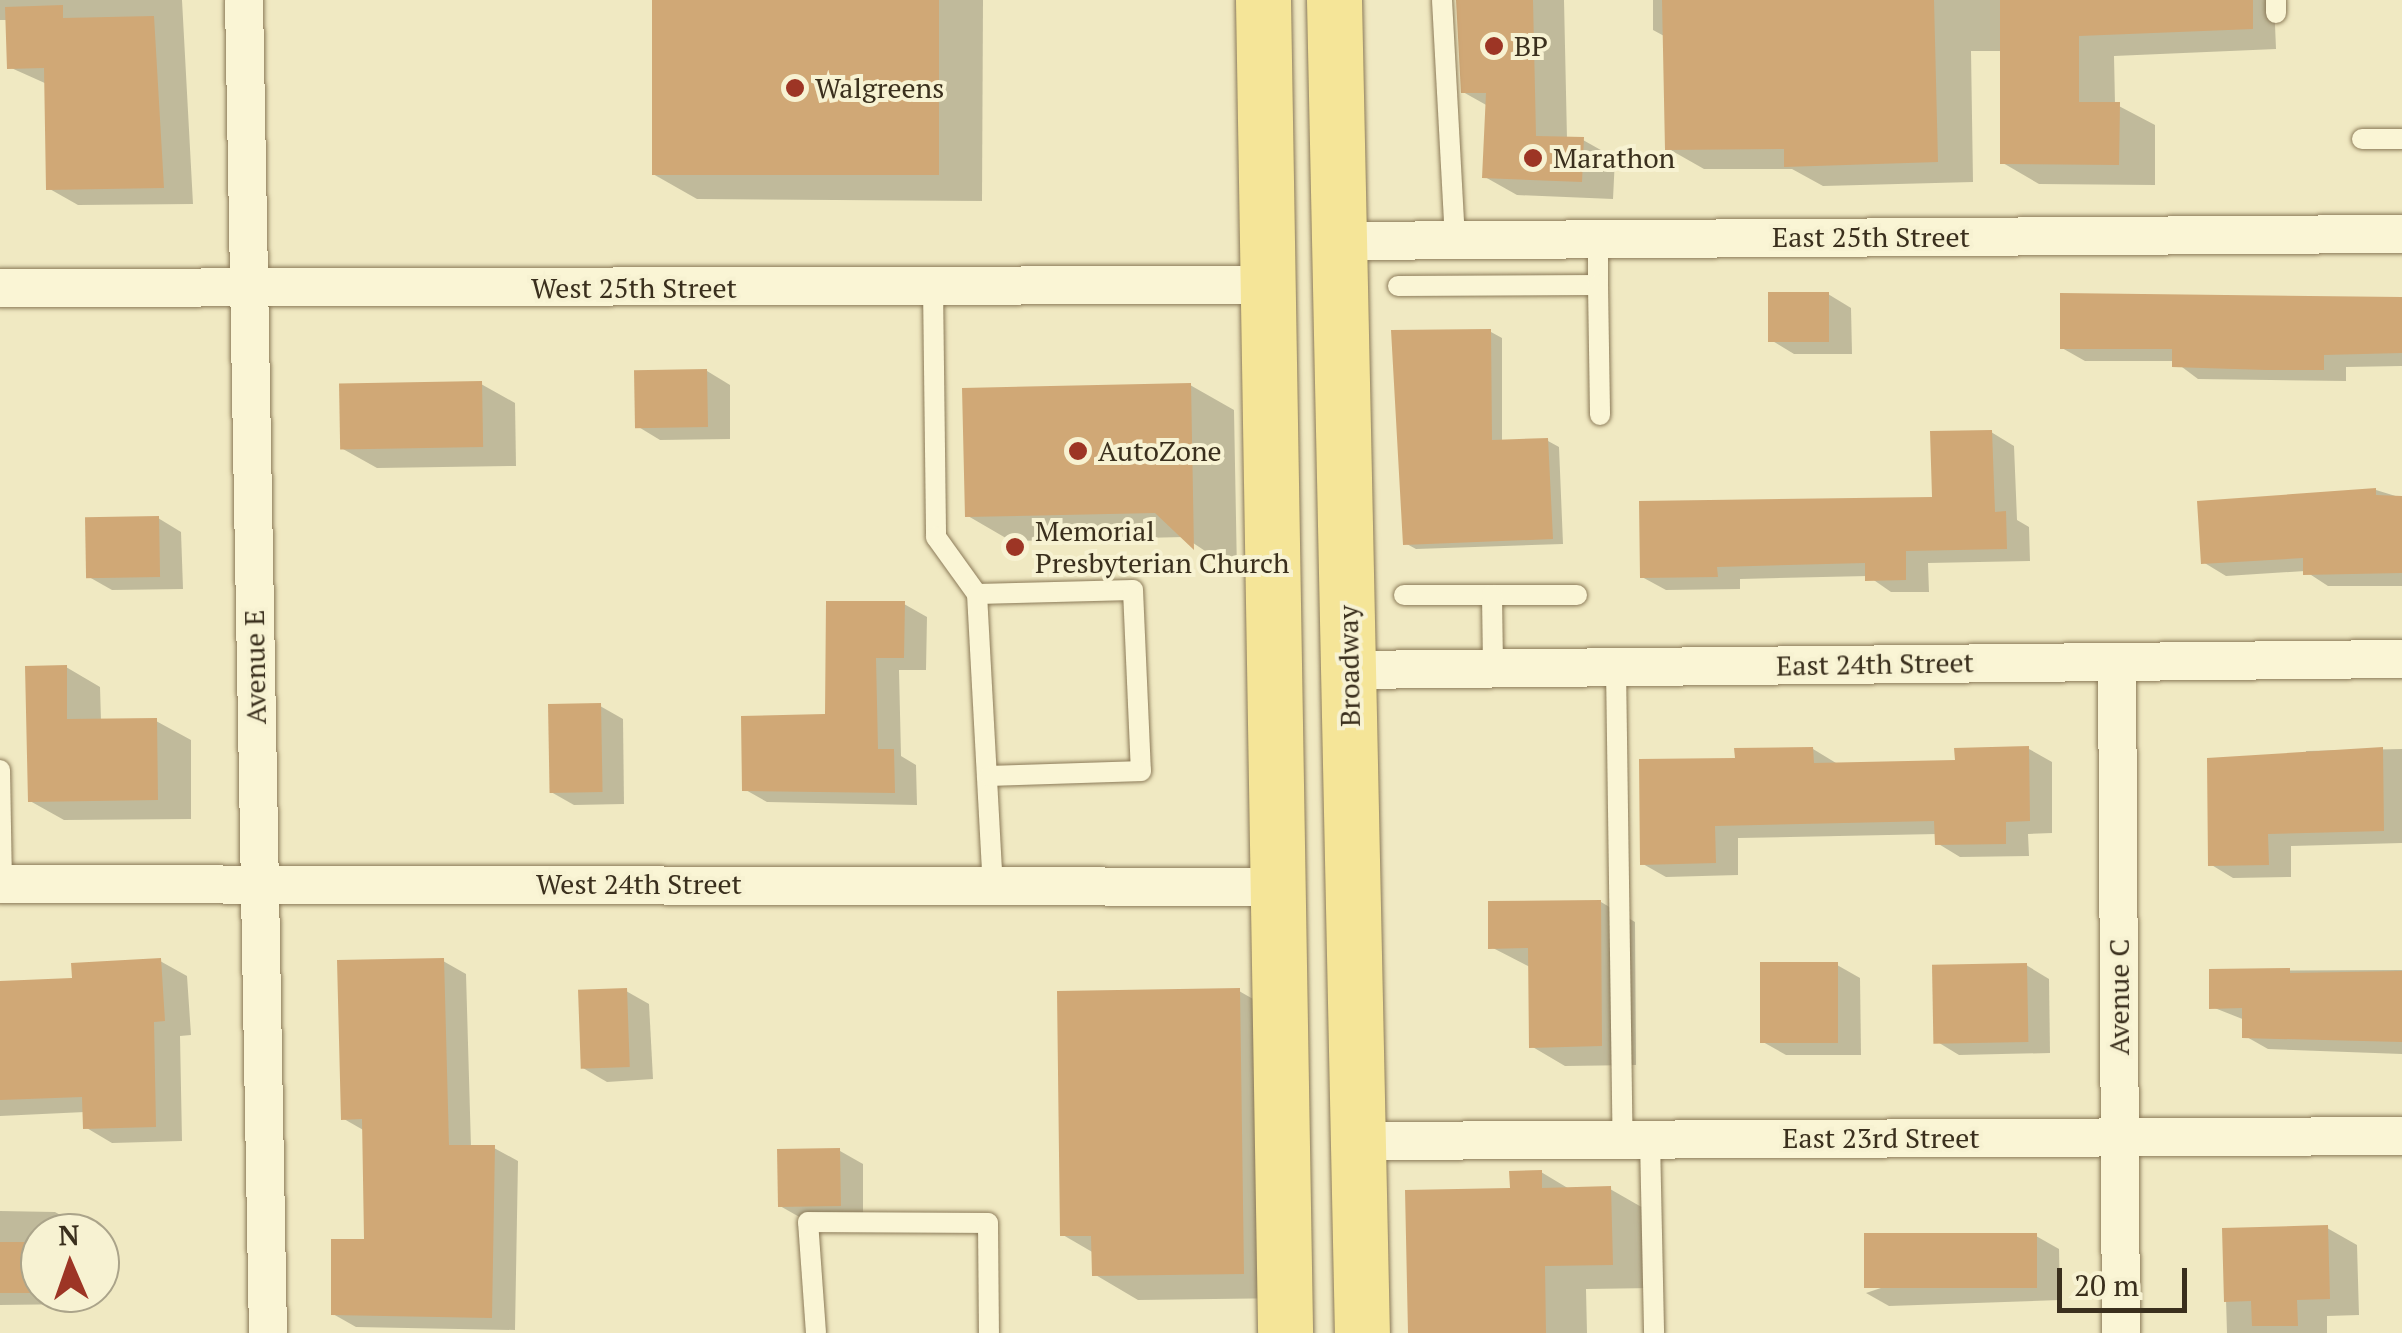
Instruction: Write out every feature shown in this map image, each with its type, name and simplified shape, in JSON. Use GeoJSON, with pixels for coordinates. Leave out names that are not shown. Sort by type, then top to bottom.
{"type":"FeatureCollection","features":[{"type":"Feature","properties":{"kind":"main road"},"geometry":{"type":"LineString","coordinates":[[1263,0],[1285,1333]]}},
{"type":"Feature","properties":{"kind":"main road","name":"Broadway"},"geometry":{"type":"LineString","coordinates":[[1334,0],[1362,1333]]}},
{"type":"Feature","properties":{"kind":"street","name":"Avenue E"},"geometry":{"type":"LineString","coordinates":[[244,0],[246,288],[268,1333]]}},
{"type":"Feature","properties":{"kind":"street","name":"East 25th Street"},"geometry":{"type":"LineString","coordinates":[[1340,241],[2402,234]]}},
{"type":"Feature","properties":{"kind":"street","name":"West 25th Street"},"geometry":{"type":"LineString","coordinates":[[0,288],[1268,285]]}},
{"type":"Feature","properties":{"kind":"street","name":"East 24th Street"},"geometry":{"type":"LineString","coordinates":[[1349,670],[2402,659]]}},
{"type":"Feature","properties":{"kind":"street","name":"Avenue C"},"geometry":{"type":"LineString","coordinates":[[2118,662],[2121,1333]]}},
{"type":"Feature","properties":{"kind":"street","name":"West 24th Street"},"geometry":{"type":"LineString","coordinates":[[1,884],[1279,887]]}},
{"type":"Feature","properties":{"kind":"street","name":"East 23rd Street"},"geometry":{"type":"LineString","coordinates":[[1360,1140],[2402,1136]]}},
{"type":"Feature","properties":{"kind":"lane"},"geometry":{"type":"LineString","coordinates":[[1442,0],[1455,238]]}},
{"type":"Feature","properties":{"kind":"lane"},"geometry":{"type":"LineString","coordinates":[[2362,139],[2402,139]]}},
{"type":"Feature","properties":{"kind":"lane"},"geometry":{"type":"LineString","coordinates":[[1598,238],[1600,415]]}},
{"type":"Feature","properties":{"kind":"lane"},"geometry":{"type":"LineString","coordinates":[[1398,286],[1598,285]]}},
{"type":"Feature","properties":{"kind":"lane"},"geometry":{"type":"LineString","coordinates":[[933,286],[936,537],[978,594],[993,886]]}},
{"type":"Feature","properties":{"kind":"lane"},"geometry":{"type":"LineString","coordinates":[[978,594],[1133,590],[1141,771],[990,776]]}},
{"type":"Feature","properties":{"kind":"lane"},"geometry":{"type":"LineString","coordinates":[[1404,595],[1577,595]]}},
{"type":"Feature","properties":{"kind":"lane"},"geometry":{"type":"LineString","coordinates":[[1492,595],[1493,669]]}},
{"type":"Feature","properties":{"kind":"lane"},"geometry":{"type":"LineString","coordinates":[[1616,667],[1636,1139],[1654,1333]]}},
{"type":"Feature","properties":{"kind":"lane"},"geometry":{"type":"LineString","coordinates":[[0,770],[1,884]]}},
{"type":"Feature","properties":{"kind":"lane"},"geometry":{"type":"LineString","coordinates":[[816,1333],[808,1222],[988,1223],[989,1333]]}},
{"type":"Feature","properties":{"kind":"building","name":"Walgreens"},"geometry":{"type":"Polygon","coordinates":[[[652,0],[939,0],[939,175],[652,175],[652,0]]]}},
{"type":"Feature","properties":{"kind":"building"},"geometry":{"type":"Polygon","coordinates":[[[1456,0],[1533,0],[1536,136],[1584,137],[1582,182],[1482,178],[1486,93],[1461,93],[1456,0]]]}},
{"type":"Feature","properties":{"kind":"building"},"geometry":{"type":"Polygon","coordinates":[[[1662,0],[1934,0],[1938,162],[1784,167],[1784,149],[1665,150],[1662,0]]]}},
{"type":"Feature","properties":{"kind":"building"},"geometry":{"type":"Polygon","coordinates":[[[2000,0],[2253,0],[2253,29],[2079,36],[2079,102],[2120,102],[2119,165],[2000,164],[2000,0]]]}},
{"type":"Feature","properties":{"kind":"building"},"geometry":{"type":"Polygon","coordinates":[[[63,5],[63,18],[154,16],[164,188],[46,190],[44,68],[7,69],[5,7],[63,5]]]}},
{"type":"Feature","properties":{"kind":"building"},"geometry":{"type":"Polygon","coordinates":[[[1768,292],[1829,292],[1829,342],[1768,342],[1768,292]]]}},
{"type":"Feature","properties":{"kind":"building"},"geometry":{"type":"Polygon","coordinates":[[[2060,293],[2402,297],[2402,353],[2324,355],[2324,370],[2266,370],[2172,367],[2172,349],[2060,349],[2060,293]]]}},
{"type":"Feature","properties":{"kind":"building"},"geometry":{"type":"Polygon","coordinates":[[[1491,329],[1492,440],[1548,438],[1553,539],[1403,545],[1391,330],[1491,329]]]}},
{"type":"Feature","properties":{"kind":"building"},"geometry":{"type":"Polygon","coordinates":[[[707,369],[708,427],[635,428],[634,370],[707,369]]]}},
{"type":"Feature","properties":{"kind":"building"},"geometry":{"type":"Polygon","coordinates":[[[482,381],[483,447],[340,449],[339,383],[482,381]]]}},
{"type":"Feature","properties":{"kind":"building","name":"AutoZone"},"geometry":{"type":"Polygon","coordinates":[[[1191,383],[1194,550],[1155,513],[965,517],[962,388],[1191,383]]]}},
{"type":"Feature","properties":{"kind":"building"},"geometry":{"type":"Polygon","coordinates":[[[1992,430],[1995,512],[2006,511],[2007,549],[1906,551],[1906,580],[1865,581],[1865,563],[1717,567],[1718,577],[1640,578],[1639,501],[1932,497],[1930,431],[1992,430]]]}},
{"type":"Feature","properties":{"kind":"building"},"geometry":{"type":"Polygon","coordinates":[[[2376,488],[2376,495],[2402,496],[2402,573],[2303,575],[2303,558],[2201,564],[2197,501],[2376,488]]]}},
{"type":"Feature","properties":{"kind":"building"},"geometry":{"type":"Polygon","coordinates":[[[159,516],[160,577],[86,578],[85,517],[159,516]]]}},
{"type":"Feature","properties":{"kind":"building"},"geometry":{"type":"Polygon","coordinates":[[[826,601],[905,601],[904,658],[876,658],[878,749],[894,749],[895,793],[742,791],[741,716],[825,714],[826,601]]]}},
{"type":"Feature","properties":{"kind":"building"},"geometry":{"type":"Polygon","coordinates":[[[67,665],[67,719],[157,718],[158,800],[28,802],[25,666],[67,665]]]}},
{"type":"Feature","properties":{"kind":"building"},"geometry":{"type":"Polygon","coordinates":[[[601,703],[603,792],[550,793],[548,704],[601,703]]]}},
{"type":"Feature","properties":{"kind":"building"},"geometry":{"type":"Polygon","coordinates":[[[2029,746],[2030,821],[2006,822],[2006,844],[1935,845],[1934,821],[1715,826],[1716,863],[1640,865],[1639,759],[1735,758],[1734,748],[1813,747],[1814,763],[1955,760],[1954,748],[2029,746]]]}},
{"type":"Feature","properties":{"kind":"building"},"geometry":{"type":"Polygon","coordinates":[[[2383,747],[2384,831],[2268,834],[2269,865],[2208,866],[2207,758],[2383,747]]]}},
{"type":"Feature","properties":{"kind":"building"},"geometry":{"type":"Polygon","coordinates":[[[1601,900],[1602,1046],[1529,1048],[1528,948],[1488,949],[1488,901],[1601,900]]]}},
{"type":"Feature","properties":{"kind":"building"},"geometry":{"type":"Polygon","coordinates":[[[161,958],[165,1021],[154,1022],[156,1127],[83,1129],[82,1097],[0,1100],[0,981],[72,978],[71,963],[161,958]]]}},
{"type":"Feature","properties":{"kind":"building"},"geometry":{"type":"Polygon","coordinates":[[[444,958],[449,1145],[495,1145],[492,1318],[331,1315],[331,1239],[364,1239],[362,1119],[341,1120],[337,960],[444,958]]]}},
{"type":"Feature","properties":{"kind":"building"},"geometry":{"type":"Polygon","coordinates":[[[1760,962],[1838,962],[1838,1043],[1760,1043],[1760,962]]]}},
{"type":"Feature","properties":{"kind":"building"},"geometry":{"type":"Polygon","coordinates":[[[2027,963],[2028,1042],[1933,1044],[1932,965],[2027,963]]]}},
{"type":"Feature","properties":{"kind":"building"},"geometry":{"type":"Polygon","coordinates":[[[2290,968],[2290,973],[2402,971],[2402,1042],[2242,1038],[2242,1008],[2209,1009],[2209,969],[2290,968]]]}},
{"type":"Feature","properties":{"kind":"building"},"geometry":{"type":"Polygon","coordinates":[[[627,988],[630,1067],[581,1069],[578,990],[627,988]]]}},
{"type":"Feature","properties":{"kind":"building"},"geometry":{"type":"Polygon","coordinates":[[[1240,988],[1244,1274],[1092,1276],[1091,1236],[1060,1236],[1057,991],[1240,988]]]}},
{"type":"Feature","properties":{"kind":"building"},"geometry":{"type":"Polygon","coordinates":[[[840,1148],[841,1206],[778,1207],[777,1149],[840,1148]]]}},
{"type":"Feature","properties":{"kind":"building"},"geometry":{"type":"Polygon","coordinates":[[[1542,1170],[1542,1188],[1611,1186],[1613,1265],[1545,1266],[1546,1333],[1408,1333],[1405,1190],[1510,1188],[1509,1171],[1542,1170]]]}},
{"type":"Feature","properties":{"kind":"building"},"geometry":{"type":"Polygon","coordinates":[[[2328,1225],[2330,1299],[2297,1300],[2298,1326],[2252,1326],[2251,1301],[2224,1302],[2222,1228],[2328,1225]]]}},
{"type":"Feature","properties":{"kind":"building"},"geometry":{"type":"Polygon","coordinates":[[[1864,1233],[2037,1233],[2037,1288],[1864,1288],[1864,1233]]]}},
{"type":"Feature","properties":{"kind":"building"},"geometry":{"type":"Polygon","coordinates":[[[0,1242],[20,1242],[20,1293],[0,1293],[0,1242]]]}},
{"type":"Feature","properties":{"kind":"place","name":"BP"},"geometry":{"type":"Point","coordinates":[1494,46]}},
{"type":"Feature","properties":{"kind":"place","name":"Walgreens"},"geometry":{"type":"Point","coordinates":[795,88]}},
{"type":"Feature","properties":{"kind":"place","name":"Marathon"},"geometry":{"type":"Point","coordinates":[1533,158]}},
{"type":"Feature","properties":{"kind":"place","name":"AutoZone"},"geometry":{"type":"Point","coordinates":[1078,451]}},
{"type":"Feature","properties":{"kind":"place","name":"Memorial Presbyterian Church"},"geometry":{"type":"Point","coordinates":[1015,547]}}]}
